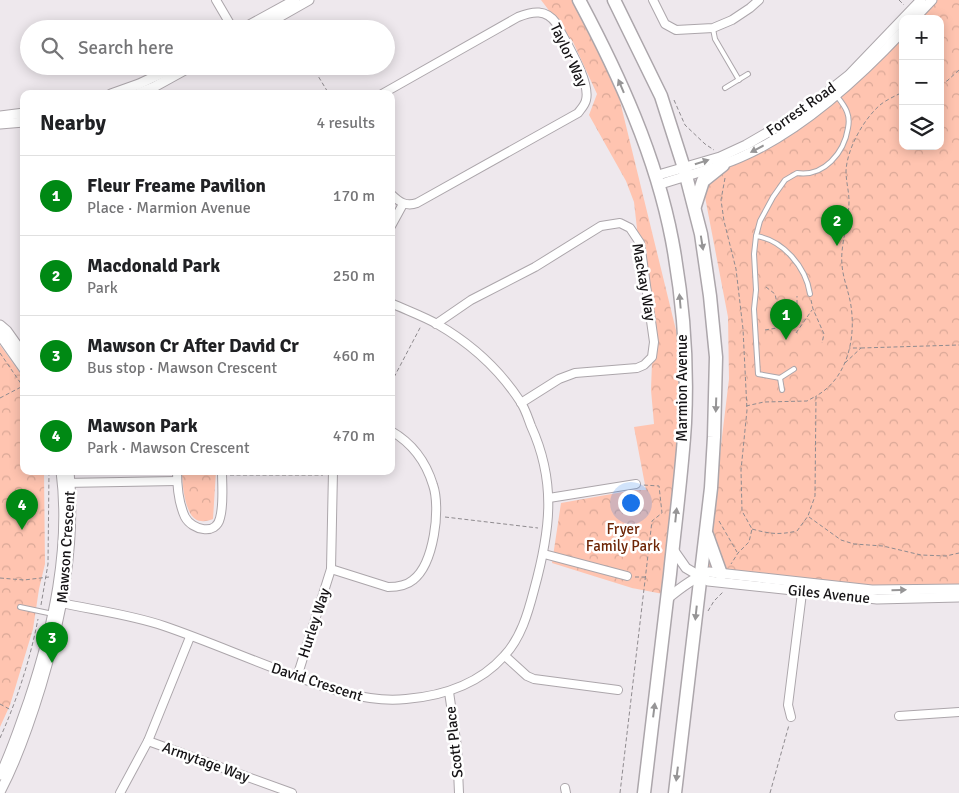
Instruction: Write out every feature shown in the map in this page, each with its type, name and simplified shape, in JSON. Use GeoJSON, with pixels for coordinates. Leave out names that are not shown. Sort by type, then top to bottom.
{"type":"FeatureCollection","features":[{"type":"Feature","properties":{"kind":"highway","name":"Marmion Avenue"},"geometry":{"type":"LineString","coordinates":[[579,0],[620,83],[640,131],[656,181],[672,238],[677,268],[685,360],[685,425],[644,793]]}},
{"type":"Feature","properties":{"kind":"highway"},"geometry":{"type":"LineString","coordinates":[[614,0],[661,96],[685,172],[701,234],[716,357],[714,436],[706,530],[675,793]]}},
{"type":"Feature","properties":{"kind":"highway"},"geometry":{"type":"LineString","coordinates":[[695,209],[702,181],[721,161]]}},
{"type":"Feature","properties":{"kind":"highway"},"geometry":{"type":"LineString","coordinates":[[706,530],[710,547],[724,578]]}},
{"type":"Feature","properties":{"kind":"street"},"geometry":{"type":"LineString","coordinates":[[216,0],[228,20]]}},
{"type":"Feature","properties":{"kind":"street"},"geometry":{"type":"LineString","coordinates":[[258,20],[295,0]]}},
{"type":"Feature","properties":{"kind":"street"},"geometry":{"type":"LineString","coordinates":[[274,20],[310,0]]}},
{"type":"Feature","properties":{"kind":"street"},"geometry":{"type":"LineString","coordinates":[[654,0],[665,24],[676,30],[713,28],[732,20],[759,0]]}},
{"type":"Feature","properties":{"kind":"street","name":"Forrest Road"},"geometry":{"type":"LineString","coordinates":[[834,92],[921,0]]}},
{"type":"Feature","properties":{"kind":"street"},"geometry":{"type":"LineString","coordinates":[[918,15],[932,0]]}},
{"type":"Feature","properties":{"kind":"street","name":"Taylor Way"},"geometry":{"type":"LineString","coordinates":[[389,90],[518,17],[539,12],[546,13],[556,23],[586,83],[587,98],[578,113],[417,203],[403,204]]}},
{"type":"Feature","properties":{"kind":"street","name":"Forrest Road"},"geometry":{"type":"LineString","coordinates":[[656,181],[743,156],[782,135],[834,92],[863,72],[899,35]]}},
{"type":"Feature","properties":{"kind":"street"},"geometry":{"type":"LineString","coordinates":[[123,90],[158,75]]}},
{"type":"Feature","properties":{"kind":"street"},"geometry":{"type":"LineString","coordinates":[[147,90],[176,75]]}},
{"type":"Feature","properties":{"kind":"street"},"geometry":{"type":"LineString","coordinates":[[0,116],[20,114]]}},
{"type":"Feature","properties":{"kind":"street"},"geometry":{"type":"LineString","coordinates":[[0,124],[20,122]]}},
{"type":"Feature","properties":{"kind":"street"},"geometry":{"type":"LineString","coordinates":[[395,197],[403,204],[395,219]]}},
{"type":"Feature","properties":{"kind":"street","name":"Mackay Way"},"geometry":{"type":"LineString","coordinates":[[436,324],[471,300],[535,267],[601,226],[620,223],[630,228],[640,243],[654,342],[652,357],[644,365],[637,368],[575,373],[559,379],[521,403]]}},
{"type":"Feature","properties":{"kind":"street","name":"David Crescent"},"geometry":{"type":"LineString","coordinates":[[59,602],[129,616],[163,626],[337,691],[380,700],[406,699],[448,692],[486,672],[505,656],[527,618],[544,554],[549,498],[543,458],[536,436],[521,403],[488,360],[436,324],[395,306]]}},
{"type":"Feature","properties":{"kind":"street"},"geometry":{"type":"LineString","coordinates":[[0,325],[20,349]]}},
{"type":"Feature","properties":{"kind":"street"},"geometry":{"type":"LineString","coordinates":[[0,335],[20,363]]}},
{"type":"Feature","properties":{"kind":"street","name":"Hurley Way"},"geometry":{"type":"LineString","coordinates":[[332,568],[388,587],[397,587],[413,580],[424,565],[435,532],[437,516],[434,486],[429,473],[412,447],[395,434]]}},
{"type":"Feature","properties":{"kind":"street","name":"Mawson Crescent"},"geometry":{"type":"LineString","coordinates":[[63,475],[67,483]]}},
{"type":"Feature","properties":{"kind":"street","name":"Mawson Crescent"},"geometry":{"type":"LineString","coordinates":[[0,792],[16,759],[35,707],[53,647],[59,602],[62,538],[68,475]]}},
{"type":"Feature","properties":{"kind":"street"},"geometry":{"type":"LineString","coordinates":[[177,475],[184,516],[188,522],[206,530],[212,529],[217,525],[221,517],[222,475]]}},
{"type":"Feature","properties":{"kind":"street","name":"Hurley Way"},"geometry":{"type":"LineString","coordinates":[[296,677],[332,568],[333,475]]}},
{"type":"Feature","properties":{"kind":"street"},"geometry":{"type":"LineString","coordinates":[[67,483],[177,481]]}},
{"type":"Feature","properties":{"kind":"street"},"geometry":{"type":"LineString","coordinates":[[549,498],[636,484]]}},
{"type":"Feature","properties":{"kind":"street"},"geometry":{"type":"LineString","coordinates":[[672,548],[686,568],[700,575]]}},
{"type":"Feature","properties":{"kind":"street"},"geometry":{"type":"LineString","coordinates":[[544,554],[627,576]]}},
{"type":"Feature","properties":{"kind":"street","name":"Giles Avenue"},"geometry":{"type":"LineString","coordinates":[[667,599],[680,587],[709,572],[724,578],[803,587],[877,599],[959,598]]}},
{"type":"Feature","properties":{"kind":"street"},"geometry":{"type":"LineString","coordinates":[[791,716],[788,705],[803,587]]}},
{"type":"Feature","properties":{"kind":"street","name":"Giles Avenue"},"geometry":{"type":"LineString","coordinates":[[803,587],[888,590],[959,589]]}},
{"type":"Feature","properties":{"kind":"street","name":"Mawson Crescent"},"geometry":{"type":"LineString","coordinates":[[0,775],[10,754],[35,682],[53,614],[59,602]]}},
{"type":"Feature","properties":{"kind":"street","name":"Armytage Way"},"geometry":{"type":"LineString","coordinates":[[120,793],[148,741],[190,636]]}},
{"type":"Feature","properties":{"kind":"street"},"geometry":{"type":"LineString","coordinates":[[505,656],[527,676],[534,679],[618,690]]}},
{"type":"Feature","properties":{"kind":"street","name":"Scott Place"},"geometry":{"type":"LineString","coordinates":[[448,692],[458,748],[459,793]]}},
{"type":"Feature","properties":{"kind":"street"},"geometry":{"type":"LineString","coordinates":[[899,716],[959,712]]}},
{"type":"Feature","properties":{"kind":"street","name":"Armytage Way"},"geometry":{"type":"LineString","coordinates":[[148,741],[292,793]]}},
{"type":"Feature","properties":{"kind":"lane"},"geometry":{"type":"LineString","coordinates":[[713,28],[715,39],[739,80]]}},
{"type":"Feature","properties":{"kind":"lane"},"geometry":{"type":"LineString","coordinates":[[725,88],[748,74]]}},
{"type":"Feature","properties":{"kind":"lane"},"geometry":{"type":"LineString","coordinates":[[794,369],[780,378],[758,374],[754,309],[756,290],[754,254],[756,236],[760,221],[785,180],[797,172],[806,174],[822,168],[834,158],[845,141],[849,120],[848,112],[834,92]]}},
{"type":"Feature","properties":{"kind":"lane"},"geometry":{"type":"LineString","coordinates":[[756,236],[766,237],[780,245],[787,252],[806,280],[810,294]]}},
{"type":"Feature","properties":{"kind":"lane"},"geometry":{"type":"LineString","coordinates":[[780,378],[782,390]]}},
{"type":"Feature","properties":{"kind":"lane"},"geometry":{"type":"LineString","coordinates":[[20,607],[53,614]]}},
{"type":"Feature","properties":{"kind":"path"},"geometry":{"type":"LineString","coordinates":[[944,82],[948,81],[959,70]]}},
{"type":"Feature","properties":{"kind":"path"},"geometry":{"type":"LineString","coordinates":[[317,75],[327,90]]}},
{"type":"Feature","properties":{"kind":"path"},"geometry":{"type":"LineString","coordinates":[[671,94],[685,125],[705,144],[716,151],[726,172],[721,200],[741,302],[746,406],[741,470],[742,511],[752,529],[749,542],[738,553],[716,516]]}},
{"type":"Feature","properties":{"kind":"path"},"geometry":{"type":"LineString","coordinates":[[746,406],[764,402],[807,401],[827,390],[842,372],[852,337],[851,306],[842,266],[842,242],[849,202],[846,168],[854,143],[864,122],[881,104],[899,94]]}},
{"type":"Feature","properties":{"kind":"path"},"geometry":{"type":"LineString","coordinates":[[766,287],[775,294],[777,303]]}},
{"type":"Feature","properties":{"kind":"path"},"geometry":{"type":"LineString","coordinates":[[810,294],[813,309],[824,334],[822,343]]}},
{"type":"Feature","properties":{"kind":"path"},"geometry":{"type":"LineString","coordinates":[[797,296],[797,304]]}},
{"type":"Feature","properties":{"kind":"path"},"geometry":{"type":"LineString","coordinates":[[796,333],[813,309]]}},
{"type":"Feature","properties":{"kind":"path"},"geometry":{"type":"LineString","coordinates":[[395,375],[425,319]]}},
{"type":"Feature","properties":{"kind":"path"},"geometry":{"type":"LineString","coordinates":[[766,330],[777,328]]}},
{"type":"Feature","properties":{"kind":"path"},"geometry":{"type":"LineString","coordinates":[[849,348],[959,345]]}},
{"type":"Feature","properties":{"kind":"path"},"geometry":{"type":"LineString","coordinates":[[844,364],[861,348]]}},
{"type":"Feature","properties":{"kind":"path"},"geometry":{"type":"LineString","coordinates":[[0,353],[20,383]]}},
{"type":"Feature","properties":{"kind":"path"},"geometry":{"type":"LineString","coordinates":[[0,398],[20,388]]}},
{"type":"Feature","properties":{"kind":"path"},"geometry":{"type":"LineString","coordinates":[[752,529],[766,533],[781,534],[797,531],[808,516],[815,496],[816,396]]}},
{"type":"Feature","properties":{"kind":"path"},"geometry":{"type":"LineString","coordinates":[[620,793],[652,521],[662,513],[659,486],[636,484]]}},
{"type":"Feature","properties":{"kind":"path"},"geometry":{"type":"LineString","coordinates":[[437,516],[547,529]]}},
{"type":"Feature","properties":{"kind":"path"},"geometry":{"type":"LineString","coordinates":[[808,516],[842,540],[854,544],[888,547],[921,555],[946,556],[959,554]]}},
{"type":"Feature","properties":{"kind":"path"},"geometry":{"type":"LineString","coordinates":[[627,576],[646,578]]}},
{"type":"Feature","properties":{"kind":"path"},"geometry":{"type":"LineString","coordinates":[[0,578],[24,580],[46,577],[54,578]]}},
{"type":"Feature","properties":{"kind":"path"},"geometry":{"type":"LineString","coordinates":[[707,612],[714,601],[727,588],[724,578]]}},
{"type":"Feature","properties":{"kind":"path"},"geometry":{"type":"LineString","coordinates":[[0,704],[12,711]]}},
{"type":"Feature","properties":{"kind":"path"},"geometry":{"type":"LineString","coordinates":[[770,793],[791,716]]}},
{"type":"Feature","properties":{"kind":"green space","name":"Fryer Family Park"},"geometry":{"type":"Polygon","coordinates":[[[541,0],[574,0],[618,93],[685,367],[663,594],[632,588],[552,563],[561,503],[634,490],[646,490],[634,427],[654,424],[651,390],[652,362],[634,202],[626,181],[589,115],[597,94],[573,42],[541,0]]]}},
{"type":"Feature","properties":{"kind":"green space"},"geometry":{"type":"Polygon","coordinates":[[[934,0],[959,0],[959,586],[874,587],[706,570],[729,379],[728,317],[701,176],[740,158],[845,88],[899,35],[899,150],[944,150],[944,15],[919,15],[934,0]]]}},
{"type":"Feature","properties":{"kind":"green space"},"geometry":{"type":"Polygon","coordinates":[[[0,345],[20,372],[20,475],[44,475],[45,564],[33,629],[10,705],[0,727],[0,345]]]}},
{"type":"Feature","properties":{"kind":"green space"},"geometry":{"type":"Polygon","coordinates":[[[182,475],[216,475],[213,519],[201,521],[191,515],[185,500],[182,475]]]}},
{"type":"Feature","properties":{"kind":"place","name":"Macdonald Park"},"geometry":{"type":"Point","coordinates":[837,246]}},
{"type":"Feature","properties":{"kind":"place","name":"Fleur Freame Pavilion"},"geometry":{"type":"Point","coordinates":[786,340]}},
{"type":"Feature","properties":{"kind":"place","name":"Mawson Park"},"geometry":{"type":"Point","coordinates":[22,530]}},
{"type":"Feature","properties":{"kind":"place","name":"Mawson Cr After David Cr"},"geometry":{"type":"Point","coordinates":[52,663]}}]}
